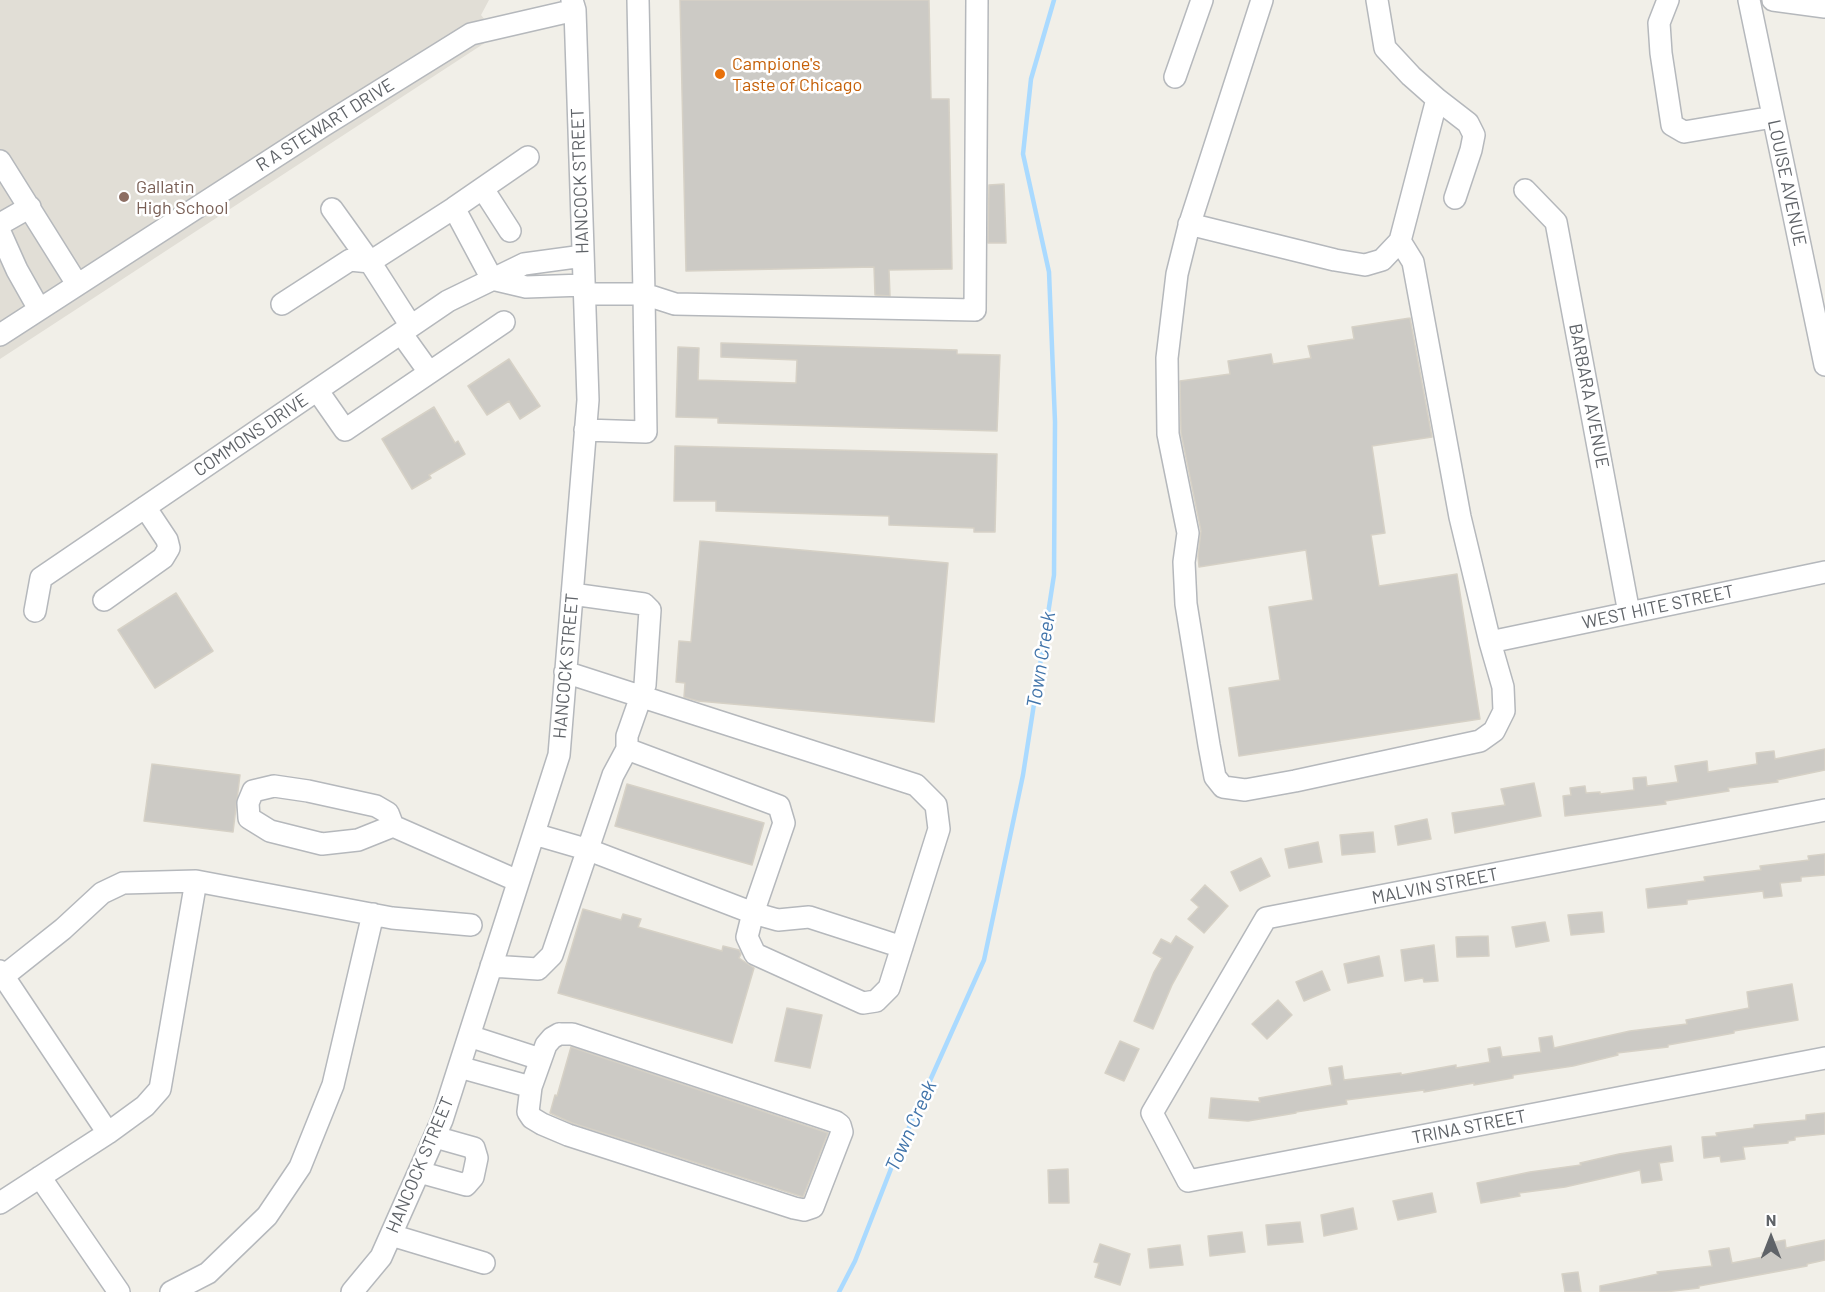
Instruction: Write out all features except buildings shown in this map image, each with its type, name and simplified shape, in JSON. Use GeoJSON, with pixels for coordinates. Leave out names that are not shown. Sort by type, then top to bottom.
{"type":"FeatureCollection","features":[{"type":"Feature","properties":{"kind":"street"},"geometry":{"type":"LineString","coordinates":[[585,430],[646,432],[638,0]]}},
{"type":"Feature","properties":{"kind":"street"},"geometry":{"type":"LineString","coordinates":[[454,208],[492,279],[526,287],[644,294],[675,304],[975,310],[977,0]]}},
{"type":"Feature","properties":{"kind":"street"},"geometry":{"type":"LineString","coordinates":[[1175,77],[1202,0]]}},
{"type":"Feature","properties":{"kind":"street"},"geometry":{"type":"LineString","coordinates":[[1262,0],[1189,224],[1177,274],[1167,358],[1168,434],[1188,533],[1184,562],[1186,604],[1215,777],[1223,787],[1245,790],[1480,741],[1494,731],[1504,711],[1503,687],[1460,517],[1413,262],[1400,241]]}},
{"type":"Feature","properties":{"kind":"street"},"geometry":{"type":"LineString","coordinates":[[1377,0],[1385,48],[1411,76],[1468,123],[1474,135],[1455,198]]}},
{"type":"Feature","properties":{"kind":"street"},"geometry":{"type":"LineString","coordinates":[[1668,0],[1659,23],[1661,53],[1672,125],[1684,132],[1773,117]]}},
{"type":"Feature","properties":{"kind":"street","name":"LOUISE AVENUE"},"geometry":{"type":"LineString","coordinates":[[1749,0],[1825,365]]}},
{"type":"Feature","properties":{"kind":"street"},"geometry":{"type":"LineString","coordinates":[[1773,0],[1825,7]]}},
{"type":"Feature","properties":{"kind":"street","name":"HANCOCK STREET"},"geometry":{"type":"LineString","coordinates":[[351,1292],[381,1257],[442,1120],[559,755],[588,400],[573,5]]}},
{"type":"Feature","properties":{"kind":"street","name":"R A STEWART DRIVE"},"geometry":{"type":"LineString","coordinates":[[0,335],[323,126],[471,34],[573,5]]}},
{"type":"Feature","properties":{"kind":"street"},"geometry":{"type":"LineString","coordinates":[[1189,224],[1335,260],[1365,265],[1382,260],[1400,241],[1437,99]]}},
{"type":"Feature","properties":{"kind":"street"},"geometry":{"type":"LineString","coordinates":[[282,304],[350,260],[370,262],[528,157]]}},
{"type":"Feature","properties":{"kind":"street"},"geometry":{"type":"LineString","coordinates":[[0,161],[77,284]]}},
{"type":"Feature","properties":{"kind":"street"},"geometry":{"type":"LineString","coordinates":[[483,189],[510,231]]}},
{"type":"Feature","properties":{"kind":"street","name":"BARBARA AVENUE"},"geometry":{"type":"LineString","coordinates":[[1525,190],[1556,222],[1629,613]]}},
{"type":"Feature","properties":{"kind":"street"},"geometry":{"type":"LineString","coordinates":[[0,224],[30,207]]}},
{"type":"Feature","properties":{"kind":"street"},"geometry":{"type":"LineString","coordinates":[[332,209],[370,262],[429,372]]}},
{"type":"Feature","properties":{"kind":"street"},"geometry":{"type":"LineString","coordinates":[[0,232],[17,270],[39,309]]}},
{"type":"Feature","properties":{"kind":"street","name":"COMMONS DRIVE"},"geometry":{"type":"LineString","coordinates":[[35,611],[41,578],[448,301],[524,264],[583,256]]}},
{"type":"Feature","properties":{"kind":"street"},"geometry":{"type":"LineString","coordinates":[[317,390],[345,430],[504,322]]}},
{"type":"Feature","properties":{"kind":"street"},"geometry":{"type":"LineString","coordinates":[[104,600],[164,558],[169,548],[167,540],[145,507]]}},
{"type":"Feature","properties":{"kind":"street","name":"WEST HITE STREET"},"geometry":{"type":"LineString","coordinates":[[1490,642],[1825,572]]}},
{"type":"Feature","properties":{"kind":"street"},"geometry":{"type":"LineString","coordinates":[[491,966],[538,969],[552,955],[613,775],[627,749],[627,736],[645,685],[650,610],[644,604],[572,594]]}},
{"type":"Feature","properties":{"kind":"street"},"geometry":{"type":"LineString","coordinates":[[566,672],[916,785],[936,805],[939,829],[889,988],[876,1001],[862,1004],[755,954],[747,937],[784,823],[779,806],[627,749]]}},
{"type":"Feature","properties":{"kind":"street"},"geometry":{"type":"LineString","coordinates":[[393,826],[358,840],[322,844],[270,831],[249,818],[248,803],[253,791],[274,786],[308,791],[376,807],[388,813],[393,826],[518,881]]}},
{"type":"Feature","properties":{"kind":"street","name":"MALVIN STREET"},"geometry":{"type":"LineString","coordinates":[[1152,1113],[1266,918],[1825,810]]}},
{"type":"Feature","properties":{"kind":"street"},"geometry":{"type":"LineString","coordinates":[[534,834],[589,850],[753,913],[778,920],[809,917],[902,947]]}},
{"type":"Feature","properties":{"kind":"street"},"geometry":{"type":"LineString","coordinates":[[0,1203],[108,1133],[145,1106],[160,1089],[196,881]]}},
{"type":"Feature","properties":{"kind":"street"},"geometry":{"type":"LineString","coordinates":[[108,1133],[1,975],[63,929],[102,893],[123,883],[196,881],[392,918],[471,925]]}},
{"type":"Feature","properties":{"kind":"street"},"geometry":{"type":"LineString","coordinates":[[171,1292],[208,1273],[234,1249],[267,1216],[300,1167],[333,1085],[373,914]]}},
{"type":"Feature","properties":{"kind":"street"},"geometry":{"type":"LineString","coordinates":[[559,1034],[572,1034],[828,1119],[840,1125],[842,1132],[813,1207],[804,1210],[568,1135],[542,1124],[532,1118],[528,1112],[531,1087],[540,1059],[552,1038],[559,1034]]}},
{"type":"Feature","properties":{"kind":"street"},"geometry":{"type":"LineString","coordinates":[[469,1036],[540,1059]]}},
{"type":"Feature","properties":{"kind":"street","name":"TRINA STREET"},"geometry":{"type":"LineString","coordinates":[[1152,1113],[1188,1181],[1825,1058]]}},
{"type":"Feature","properties":{"kind":"street"},"geometry":{"type":"LineString","coordinates":[[459,1067],[531,1087]]}},
{"type":"Feature","properties":{"kind":"street"},"geometry":{"type":"LineString","coordinates":[[419,1172],[466,1185],[473,1178],[477,1158],[474,1148],[435,1137]]}},
{"type":"Feature","properties":{"kind":"street"},"geometry":{"type":"LineString","coordinates":[[40,1177],[119,1292]]}},
{"type":"Feature","properties":{"kind":"street"},"geometry":{"type":"LineString","coordinates":[[391,1235],[484,1263]]}},
{"type":"Feature","properties":{"kind":"shaded area","name":"Gallatin High School"},"geometry":{"type":"Polygon","coordinates":[[[0,0],[489,0],[481,15],[497,35],[0,359],[0,0]]]}},
{"type":"Feature","properties":{"kind":"waterway","name":"Town Creek"},"geometry":{"type":"LineString","coordinates":[[839,1292],[855,1261],[894,1161],[984,960],[1023,775],[1054,575],[1055,422],[1049,272],[1023,154],[1031,79],[1054,0]]}},
{"type":"Feature","properties":{"kind":"place","name":"Campione's Taste of Chicago"},"geometry":{"type":"Point","coordinates":[720,74]}},
{"type":"Feature","properties":{"kind":"place","name":"Gallatin High School"},"geometry":{"type":"Point","coordinates":[124,197]}}]}
